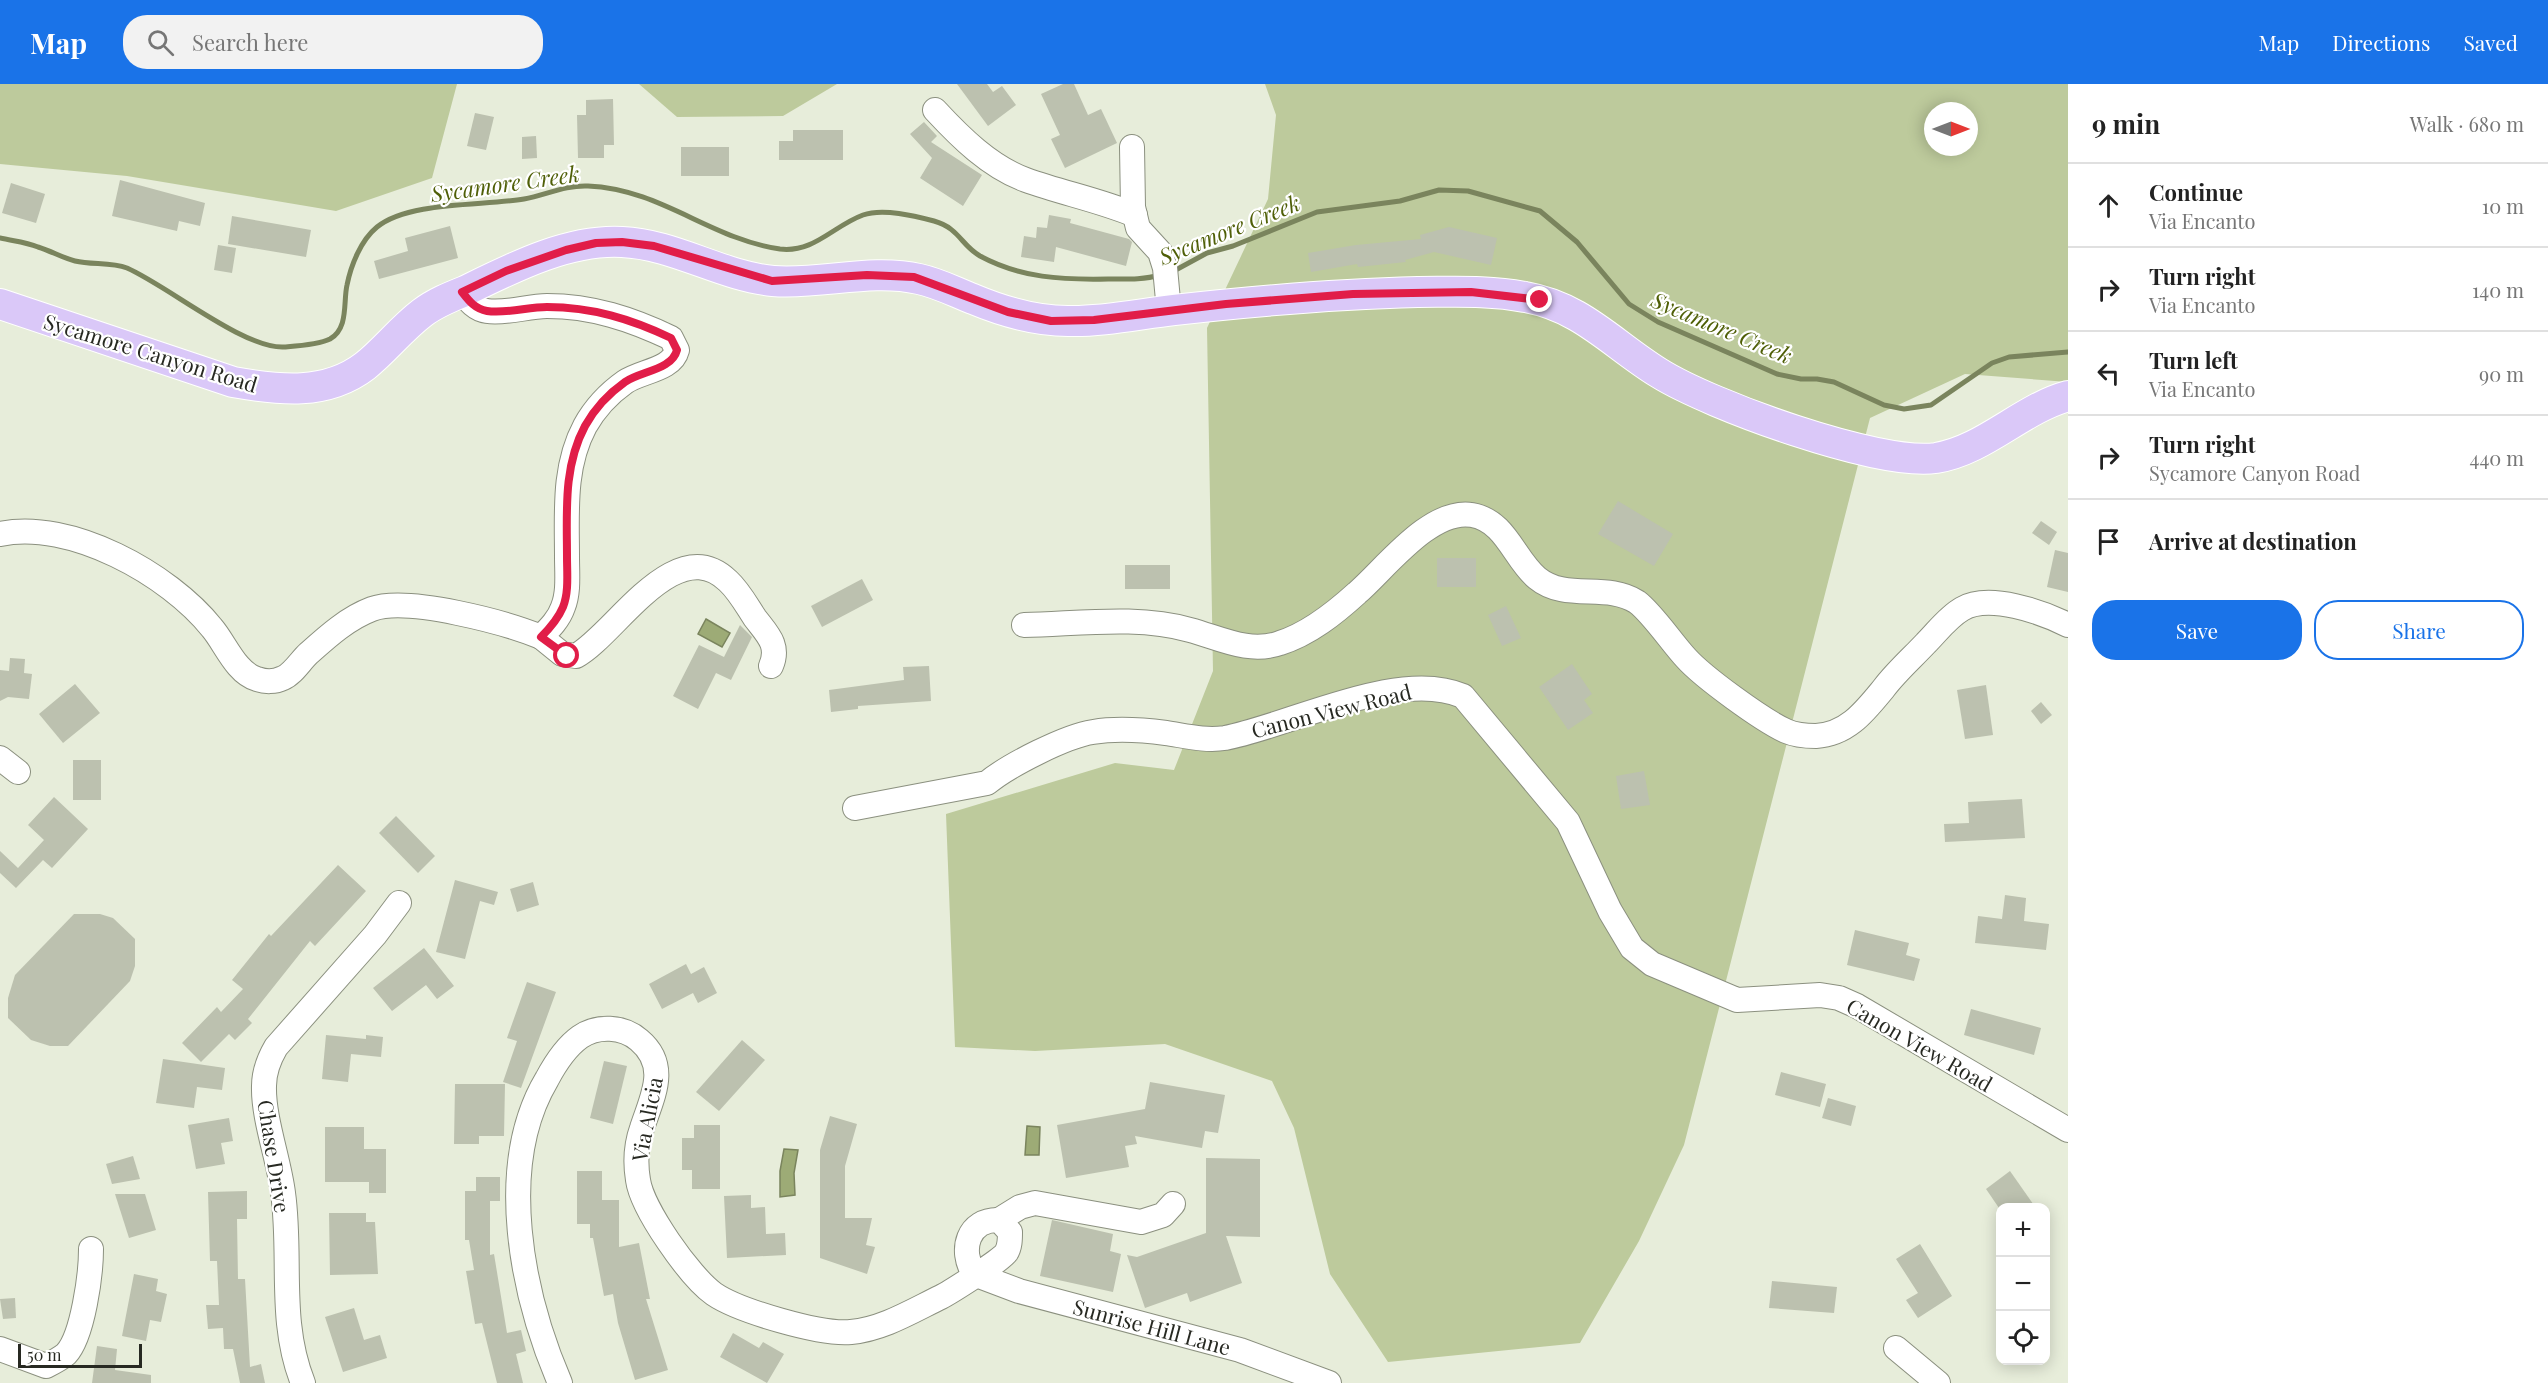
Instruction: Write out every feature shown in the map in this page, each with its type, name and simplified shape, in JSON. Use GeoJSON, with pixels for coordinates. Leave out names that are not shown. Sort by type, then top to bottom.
{"type":"FeatureCollection","features":[{"type":"Feature","properties":{"kind":"main road","name":"Sycamore Canyon Road"},"geometry":{"type":"LineString","coordinates":[[0,303],[233,382],[266,388],[312,389],[342,379],[363,368],[426,309],[506,271],[566,250],[596,243],[622,242],[654,246],[772,281],[867,275],[914,277],[1008,312],[1040,319],[1081,321],[1168,304],[1383,293],[1471,292],[1525,297],[1573,311],[1664,376],[1726,407],[1862,449],[1905,458],[1940,457],[1966,450],[2025,416],[2068,396]]}},
{"type":"Feature","properties":{"kind":"street"},"geometry":{"type":"LineString","coordinates":[[935,110],[974,147],[996,164],[1023,179],[1104,202],[1135,215]]}},
{"type":"Feature","properties":{"kind":"street"},"geometry":{"type":"LineString","coordinates":[[1132,147],[1135,215],[1138,228],[1160,252],[1168,304]]}},
{"type":"Feature","properties":{"kind":"street"},"geometry":{"type":"LineString","coordinates":[[462,292],[478,308],[488,311],[545,306],[578,308],[611,314],[671,338],[677,350],[670,363],[627,381],[611,393],[597,408],[584,428],[569,471],[567,588],[563,608],[553,625],[541,637]]}},
{"type":"Feature","properties":{"kind":"street"},"geometry":{"type":"LineString","coordinates":[[1024,625],[1155,622],[1242,646],[1279,644],[1321,623],[1359,591],[1393,556],[1427,530],[1456,516],[1474,515],[1498,529],[1530,572],[1545,583],[1569,591],[1610,592],[1635,601],[1690,662],[1754,711],[1783,729],[1815,736],[1836,732],[1856,721],[1891,679],[1953,614],[1968,606],[1986,602],[2003,603],[2068,626]]}},
{"type":"Feature","properties":{"kind":"street"},"geometry":{"type":"LineString","coordinates":[[0,534],[38,531],[97,546],[133,563],[170,589],[211,627],[237,663],[254,678],[270,682],[285,678],[308,654],[345,623],[374,608],[410,607],[468,615],[509,624],[541,637],[562,654],[576,656],[661,580],[680,571],[707,569],[729,582],[771,638],[775,657],[771,666]]}},
{"type":"Feature","properties":{"kind":"street","name":"Canon View Road"},"geometry":{"type":"LineString","coordinates":[[855,808],[987,783],[1004,770],[1092,732],[1126,730],[1194,739],[1224,738],[1378,694],[1425,686],[1446,688],[1462,696],[1568,822],[1610,911],[1632,948],[1652,964],[1737,1000],[1801,995],[1839,998],[1857,1006],[2068,1130]]}},
{"type":"Feature","properties":{"kind":"street","name":"Chase Drive"},"geometry":{"type":"LineString","coordinates":[[303,1383],[290,1338],[286,1312],[284,1195],[264,1100],[266,1068],[276,1047],[375,935],[399,903]]}},
{"type":"Feature","properties":{"kind":"street","name":"Via Alicia"},"geometry":{"type":"LineString","coordinates":[[560,1383],[533,1306],[525,1265],[519,1213],[520,1168],[524,1136],[539,1091],[570,1046],[586,1033],[617,1029],[636,1037],[645,1045],[655,1063],[657,1073],[655,1094],[637,1147],[635,1163],[640,1193],[649,1211],[693,1275],[713,1293],[733,1305],[831,1332],[870,1329],[951,1292],[974,1274],[996,1262],[1008,1251],[1010,1232],[999,1220]]}},
{"type":"Feature","properties":{"kind":"street"},"geometry":{"type":"LineString","coordinates":[[974,1274],[967,1256],[967,1242],[971,1233],[982,1222],[999,1220],[1020,1206],[1035,1203],[1141,1222],[1163,1215],[1173,1203]]}},
{"type":"Feature","properties":{"kind":"street"},"geometry":{"type":"LineString","coordinates":[[0,1349],[47,1375],[65,1355],[74,1340],[89,1286],[91,1249]]}},
{"type":"Feature","properties":{"kind":"street","name":"Sunrise Hill Lane"},"geometry":{"type":"LineString","coordinates":[[974,1274],[1019,1291],[1240,1350],[1329,1383]]}},
{"type":"Feature","properties":{"kind":"street"},"geometry":{"type":"LineString","coordinates":[[1896,1348],[1938,1383]]}},
{"type":"Feature","properties":{"kind":"shaded area"},"geometry":{"type":"Polygon","coordinates":[[[0,84],[457,84],[432,178],[336,211],[127,176],[0,164],[0,84]]]}},
{"type":"Feature","properties":{"kind":"shaded area"},"geometry":{"type":"Polygon","coordinates":[[[639,84],[837,84],[783,116],[677,117],[639,84]]]}},
{"type":"Feature","properties":{"kind":"shaded area"},"geometry":{"type":"Polygon","coordinates":[[[1265,84],[2068,84],[2068,382],[1965,374],[1870,418],[1684,1145],[1639,1241],[1580,1343],[1388,1362],[1330,1274],[1294,1128],[1272,1081],[1165,1044],[1035,1051],[955,1047],[946,814],[1115,763],[1174,770],[1213,671],[1207,328],[1268,199],[1276,115],[1265,84]]]}},
{"type":"Feature","properties":{"kind":"shaded area"},"geometry":{"type":"Polygon","coordinates":[[[706,619],[730,633],[722,647],[698,634],[706,619]]]}},
{"type":"Feature","properties":{"kind":"shaded area"},"geometry":{"type":"Polygon","coordinates":[[[1027,1126],[1040,1127],[1039,1155],[1025,1155],[1027,1126]]]}},
{"type":"Feature","properties":{"kind":"shaded area"},"geometry":{"type":"Polygon","coordinates":[[[784,1149],[798,1150],[794,1173],[795,1195],[780,1197],[780,1171],[784,1149]]]}},
{"type":"Feature","properties":{"kind":"building"},"geometry":{"type":"Polygon","coordinates":[[[957,84],[987,84],[993,92],[1002,86],[1016,105],[988,126],[957,84]]]}},
{"type":"Feature","properties":{"kind":"building"},"geometry":{"type":"Polygon","coordinates":[[[1063,84],[1074,84],[1088,115],[1101,109],[1117,143],[1065,168],[1051,139],[1060,135],[1041,94],[1063,84]]]}},
{"type":"Feature","properties":{"kind":"building"},"geometry":{"type":"Polygon","coordinates":[[[613,99],[614,145],[604,145],[604,158],[578,158],[577,115],[586,115],[586,100],[613,99]]]}},
{"type":"Feature","properties":{"kind":"building"},"geometry":{"type":"Polygon","coordinates":[[[475,113],[494,117],[486,150],[467,146],[475,113]]]}},
{"type":"Feature","properties":{"kind":"building"},"geometry":{"type":"Polygon","coordinates":[[[924,122],[937,136],[931,142],[982,175],[963,206],[920,178],[932,158],[910,134],[924,122]]]}},
{"type":"Feature","properties":{"kind":"building"},"geometry":{"type":"Polygon","coordinates":[[[793,130],[843,130],[843,160],[779,160],[779,141],[793,141],[793,130]]]}},
{"type":"Feature","properties":{"kind":"building"},"geometry":{"type":"Polygon","coordinates":[[[536,136],[537,158],[522,159],[522,137],[536,136]]]}},
{"type":"Feature","properties":{"kind":"building"},"geometry":{"type":"Polygon","coordinates":[[[681,147],[729,147],[729,176],[681,176],[681,147]]]}},
{"type":"Feature","properties":{"kind":"building"},"geometry":{"type":"Polygon","coordinates":[[[120,180],[205,203],[200,226],[179,221],[177,231],[112,216],[120,180]]]}},
{"type":"Feature","properties":{"kind":"building"},"geometry":{"type":"Polygon","coordinates":[[[11,183],[45,194],[36,223],[2,213],[11,183]]]}},
{"type":"Feature","properties":{"kind":"building"},"geometry":{"type":"Polygon","coordinates":[[[1049,215],[1071,219],[1070,223],[1129,239],[1132,242],[1126,266],[1056,247],[1054,262],[1021,257],[1024,236],[1036,238],[1037,227],[1047,228],[1049,215]]]}},
{"type":"Feature","properties":{"kind":"building"},"geometry":{"type":"Polygon","coordinates":[[[232,216],[311,230],[306,257],[228,244],[232,216]]]}},
{"type":"Feature","properties":{"kind":"building"},"geometry":{"type":"Polygon","coordinates":[[[450,226],[458,258],[379,279],[374,261],[408,251],[405,238],[450,226]]]}},
{"type":"Feature","properties":{"kind":"building"},"geometry":{"type":"Polygon","coordinates":[[[1449,227],[1497,238],[1491,265],[1434,252],[1405,260],[1406,262],[1358,267],[1357,264],[1311,272],[1308,253],[1356,245],[1421,239],[1420,235],[1449,227]]]}},
{"type":"Feature","properties":{"kind":"building"},"geometry":{"type":"Polygon","coordinates":[[[218,245],[236,248],[232,273],[214,270],[218,245]]]}},
{"type":"Feature","properties":{"kind":"building"},"geometry":{"type":"Polygon","coordinates":[[[1618,501],[1673,534],[1654,566],[1598,534],[1618,501]]]}},
{"type":"Feature","properties":{"kind":"building"},"geometry":{"type":"Polygon","coordinates":[[[2041,521],[2057,532],[2049,545],[2032,533],[2041,521]]]}},
{"type":"Feature","properties":{"kind":"building"},"geometry":{"type":"Polygon","coordinates":[[[2055,550],[2068,553],[2068,592],[2047,587],[2055,550]]]}},
{"type":"Feature","properties":{"kind":"building"},"geometry":{"type":"Polygon","coordinates":[[[1437,558],[1476,558],[1476,587],[1437,587],[1437,558]]]}},
{"type":"Feature","properties":{"kind":"building"},"geometry":{"type":"Polygon","coordinates":[[[1125,565],[1170,565],[1170,589],[1125,589],[1125,565]]]}},
{"type":"Feature","properties":{"kind":"building"},"geometry":{"type":"Polygon","coordinates":[[[862,579],[873,600],[822,627],[811,606],[862,579]]]}},
{"type":"Feature","properties":{"kind":"building"},"geometry":{"type":"Polygon","coordinates":[[[1506,606],[1521,638],[1502,646],[1488,615],[1506,606]]]}},
{"type":"Feature","properties":{"kind":"building"},"geometry":{"type":"Polygon","coordinates":[[[740,625],[752,637],[731,680],[716,673],[698,709],[673,696],[699,645],[724,657],[740,625]]]}},
{"type":"Feature","properties":{"kind":"building"},"geometry":{"type":"Polygon","coordinates":[[[10,658],[25,659],[24,673],[32,674],[29,699],[8,697],[0,701],[0,670],[9,671],[10,658]]]}},
{"type":"Feature","properties":{"kind":"building"},"geometry":{"type":"Polygon","coordinates":[[[1572,664],[1592,694],[1584,700],[1593,713],[1568,730],[1539,687],[1572,664]]]}},
{"type":"Feature","properties":{"kind":"building"},"geometry":{"type":"Polygon","coordinates":[[[929,666],[931,701],[858,706],[858,709],[831,712],[829,690],[904,680],[903,667],[929,666]]]}},
{"type":"Feature","properties":{"kind":"building"},"geometry":{"type":"Polygon","coordinates":[[[75,684],[100,713],[63,743],[39,714],[75,684]]]}},
{"type":"Feature","properties":{"kind":"building"},"geometry":{"type":"Polygon","coordinates":[[[1986,685],[1993,735],[1965,739],[1957,690],[1986,685]]]}},
{"type":"Feature","properties":{"kind":"building"},"geometry":{"type":"Polygon","coordinates":[[[2041,702],[2052,715],[2041,724],[2031,711],[2041,702]]]}},
{"type":"Feature","properties":{"kind":"building"},"geometry":{"type":"Polygon","coordinates":[[[73,760],[101,760],[101,800],[73,800],[73,760]]]}},
{"type":"Feature","properties":{"kind":"building"},"geometry":{"type":"Polygon","coordinates":[[[1644,771],[1650,805],[1621,809],[1616,776],[1644,771]]]}},
{"type":"Feature","properties":{"kind":"building"},"geometry":{"type":"Polygon","coordinates":[[[54,797],[88,829],[52,868],[43,860],[16,888],[0,873],[0,851],[18,868],[44,840],[28,825],[54,797]]]}},
{"type":"Feature","properties":{"kind":"building"},"geometry":{"type":"Polygon","coordinates":[[[2022,799],[2025,838],[1945,842],[1944,824],[1969,823],[1968,802],[2022,799]]]}},
{"type":"Feature","properties":{"kind":"building"},"geometry":{"type":"Polygon","coordinates":[[[396,816],[435,856],[418,873],[379,833],[396,816]]]}},
{"type":"Feature","properties":{"kind":"building"},"geometry":{"type":"Polygon","coordinates":[[[338,865],[366,891],[315,946],[310,941],[248,1019],[252,1023],[235,1040],[229,1034],[201,1062],[182,1043],[217,1007],[221,1012],[243,989],[232,980],[269,934],[271,936],[338,865]]]}},
{"type":"Feature","properties":{"kind":"building"},"geometry":{"type":"Polygon","coordinates":[[[455,880],[498,892],[494,905],[480,901],[465,959],[436,952],[455,880]]]}},
{"type":"Feature","properties":{"kind":"building"},"geometry":{"type":"Polygon","coordinates":[[[533,882],[539,905],[517,912],[510,889],[533,882]]]}},
{"type":"Feature","properties":{"kind":"building"},"geometry":{"type":"Polygon","coordinates":[[[2005,895],[2026,898],[2024,921],[2049,924],[2046,950],[1975,943],[1978,916],[2002,919],[2005,895]]]}},
{"type":"Feature","properties":{"kind":"building"},"geometry":{"type":"Polygon","coordinates":[[[74,914],[100,914],[113,918],[135,939],[135,966],[130,981],[68,1046],[50,1046],[31,1040],[8,1018],[8,998],[15,975],[74,914]]]}},
{"type":"Feature","properties":{"kind":"building"},"geometry":{"type":"Polygon","coordinates":[[[1855,930],[1909,943],[1906,955],[1920,959],[1914,981],[1847,965],[1855,930]]]}},
{"type":"Feature","properties":{"kind":"building"},"geometry":{"type":"Polygon","coordinates":[[[424,948],[454,986],[437,999],[426,985],[392,1011],[373,988],[424,948]]]}},
{"type":"Feature","properties":{"kind":"building"},"geometry":{"type":"Polygon","coordinates":[[[686,964],[691,974],[704,967],[717,993],[698,1003],[693,993],[662,1009],[649,984],[686,964]]]}},
{"type":"Feature","properties":{"kind":"building"},"geometry":{"type":"Polygon","coordinates":[[[527,982],[556,992],[521,1088],[503,1082],[517,1041],[507,1038],[527,982]]]}},
{"type":"Feature","properties":{"kind":"building"},"geometry":{"type":"Polygon","coordinates":[[[1971,1009],[2041,1028],[2034,1055],[1964,1035],[1971,1009]]]}},
{"type":"Feature","properties":{"kind":"building"},"geometry":{"type":"Polygon","coordinates":[[[326,1035],[366,1039],[366,1035],[383,1037],[381,1057],[351,1054],[348,1082],[322,1079],[326,1035]]]}},
{"type":"Feature","properties":{"kind":"building"},"geometry":{"type":"Polygon","coordinates":[[[742,1040],[765,1060],[719,1111],[696,1092],[742,1040]]]}},
{"type":"Feature","properties":{"kind":"building"},"geometry":{"type":"Polygon","coordinates":[[[163,1059],[225,1068],[222,1090],[197,1087],[194,1108],[156,1103],[163,1059]]]}},
{"type":"Feature","properties":{"kind":"building"},"geometry":{"type":"Polygon","coordinates":[[[604,1061],[627,1066],[613,1124],[590,1118],[604,1061]]]}},
{"type":"Feature","properties":{"kind":"building"},"geometry":{"type":"Polygon","coordinates":[[[1781,1072],[1826,1084],[1820,1107],[1775,1095],[1781,1072]]]}},
{"type":"Feature","properties":{"kind":"building"},"geometry":{"type":"Polygon","coordinates":[[[1150,1082],[1225,1095],[1218,1133],[1205,1131],[1202,1148],[1135,1136],[1137,1144],[1125,1146],[1129,1167],[1066,1178],[1057,1125],[1145,1109],[1150,1082]]]}},
{"type":"Feature","properties":{"kind":"building"},"geometry":{"type":"Polygon","coordinates":[[[455,1084],[505,1084],[504,1136],[479,1136],[479,1144],[454,1144],[455,1084]]]}},
{"type":"Feature","properties":{"kind":"building"},"geometry":{"type":"Polygon","coordinates":[[[1828,1098],[1856,1106],[1851,1126],[1822,1118],[1828,1098]]]}},
{"type":"Feature","properties":{"kind":"building"},"geometry":{"type":"Polygon","coordinates":[[[830,1116],[857,1124],[845,1166],[845,1218],[872,1218],[866,1245],[875,1247],[867,1274],[820,1258],[820,1150],[830,1116]]]}},
{"type":"Feature","properties":{"kind":"building"},"geometry":{"type":"Polygon","coordinates":[[[229,1118],[233,1141],[221,1143],[225,1164],[196,1169],[188,1125],[229,1118]]]}},
{"type":"Feature","properties":{"kind":"building"},"geometry":{"type":"Polygon","coordinates":[[[694,1125],[720,1125],[720,1189],[692,1189],[692,1170],[682,1170],[682,1138],[694,1138],[694,1125]]]}},
{"type":"Feature","properties":{"kind":"building"},"geometry":{"type":"Polygon","coordinates":[[[325,1127],[364,1127],[364,1149],[386,1149],[386,1193],[369,1193],[369,1182],[325,1182],[325,1127]]]}},
{"type":"Feature","properties":{"kind":"building"},"geometry":{"type":"Polygon","coordinates":[[[133,1156],[140,1179],[112,1184],[106,1164],[133,1156]]]}},
{"type":"Feature","properties":{"kind":"building"},"geometry":{"type":"Polygon","coordinates":[[[1206,1158],[1260,1159],[1260,1237],[1226,1236],[1242,1283],[1190,1302],[1187,1293],[1145,1308],[1127,1255],[1137,1257],[1206,1233],[1206,1158]]]}},
{"type":"Feature","properties":{"kind":"building"},"geometry":{"type":"Polygon","coordinates":[[[577,1171],[602,1171],[602,1200],[619,1200],[619,1247],[639,1243],[650,1299],[646,1299],[668,1370],[635,1380],[618,1323],[613,1294],[604,1296],[593,1238],[590,1238],[590,1224],[577,1224],[577,1171]]]}},
{"type":"Feature","properties":{"kind":"building"},"geometry":{"type":"Polygon","coordinates":[[[2010,1171],[2032,1203],[1996,1204],[1986,1189],[2010,1171]]]}},
{"type":"Feature","properties":{"kind":"building"},"geometry":{"type":"Polygon","coordinates":[[[476,1177],[500,1177],[500,1201],[490,1201],[490,1255],[494,1254],[507,1333],[521,1330],[526,1351],[516,1354],[523,1383],[497,1383],[482,1323],[475,1324],[466,1271],[474,1270],[469,1240],[465,1240],[465,1191],[476,1191],[476,1177]]]}},
{"type":"Feature","properties":{"kind":"building"},"geometry":{"type":"Polygon","coordinates":[[[247,1191],[247,1219],[237,1219],[238,1279],[245,1279],[250,1367],[261,1364],[265,1383],[240,1383],[233,1349],[224,1349],[223,1328],[208,1329],[206,1305],[219,1305],[217,1261],[210,1261],[208,1192],[247,1191]]]}},
{"type":"Feature","properties":{"kind":"building"},"geometry":{"type":"Polygon","coordinates":[[[115,1194],[145,1194],[156,1230],[129,1238],[115,1194]]]}},
{"type":"Feature","properties":{"kind":"building"},"geometry":{"type":"Polygon","coordinates":[[[751,1195],[751,1208],[765,1207],[766,1234],[785,1233],[786,1255],[727,1258],[724,1196],[751,1195]]]}},
{"type":"Feature","properties":{"kind":"building"},"geometry":{"type":"Polygon","coordinates":[[[329,1213],[366,1213],[366,1222],[375,1222],[378,1274],[330,1275],[329,1213]]]}},
{"type":"Feature","properties":{"kind":"building"},"geometry":{"type":"Polygon","coordinates":[[[1052,1220],[1113,1234],[1110,1251],[1121,1254],[1113,1292],[1040,1276],[1052,1220]]]}},
{"type":"Feature","properties":{"kind":"building"},"geometry":{"type":"Polygon","coordinates":[[[1920,1244],[1952,1296],[1918,1318],[1906,1300],[1918,1293],[1896,1259],[1920,1244]]]}},
{"type":"Feature","properties":{"kind":"building"},"geometry":{"type":"Polygon","coordinates":[[[134,1274],[158,1279],[156,1291],[167,1294],[161,1322],[150,1320],[146,1341],[122,1336],[134,1274]]]}},
{"type":"Feature","properties":{"kind":"building"},"geometry":{"type":"Polygon","coordinates":[[[1772,1281],[1837,1287],[1834,1313],[1769,1308],[1772,1281]]]}},
{"type":"Feature","properties":{"kind":"building"},"geometry":{"type":"Polygon","coordinates":[[[15,1298],[16,1318],[3,1319],[0,1299],[15,1298]]]}},
{"type":"Feature","properties":{"kind":"building"},"geometry":{"type":"Polygon","coordinates":[[[354,1308],[364,1340],[380,1335],[387,1358],[343,1372],[325,1317],[354,1308]]]}},
{"type":"Feature","properties":{"kind":"building"},"geometry":{"type":"Polygon","coordinates":[[[733,1333],[759,1348],[763,1342],[784,1354],[767,1383],[720,1357],[733,1333]]]}},
{"type":"Feature","properties":{"kind":"building"},"geometry":{"type":"Polygon","coordinates":[[[97,1346],[117,1349],[115,1370],[151,1375],[151,1383],[92,1383],[97,1346]]]}},
{"type":"Feature","properties":{"kind":"waterway","name":"Sycamore Creek"},"geometry":{"type":"LineString","coordinates":[[0,238],[33,245],[75,261],[127,268],[228,328],[267,345],[284,347],[320,343],[336,334],[343,322],[347,285],[358,253],[371,232],[391,219],[427,209],[524,199],[580,186],[614,189],[639,196],[731,235],[755,244],[780,249],[803,247],[852,220],[880,212],[918,217],[942,224],[955,232],[968,247],[980,256],[1026,273],[1058,278],[1091,279],[1134,279],[1160,275]]}},
{"type":"Feature","properties":{"kind":"waterway","name":"Sycamore Creek"},"geometry":{"type":"LineString","coordinates":[[1172,272],[1207,253],[1233,246],[1317,212],[1400,201],[1439,190],[1468,191],[1540,211],[1577,242],[1629,304],[1658,322],[1777,374],[1834,382],[1884,405],[1904,409],[1931,405],[1992,363],[2009,357],[2068,352]]}},
{"type":"Feature","properties":{"kind":"route"},"geometry":{"type":"LineString","coordinates":[[567,656],[541,637],[553,625],[563,608],[567,588],[567,494],[569,471],[575,449],[584,428],[597,408],[611,393],[627,381],[670,363],[675,358],[677,350],[671,338],[642,324],[611,314],[578,308],[545,306],[488,311],[478,308],[462,292],[521,265],[596,243],[638,243],[772,281],[801,281],[867,275],[914,277],[1008,312],[1040,319],[1066,321],[1094,320],[1226,304],[1353,294],[1471,292],[1540,300]]}}]}
